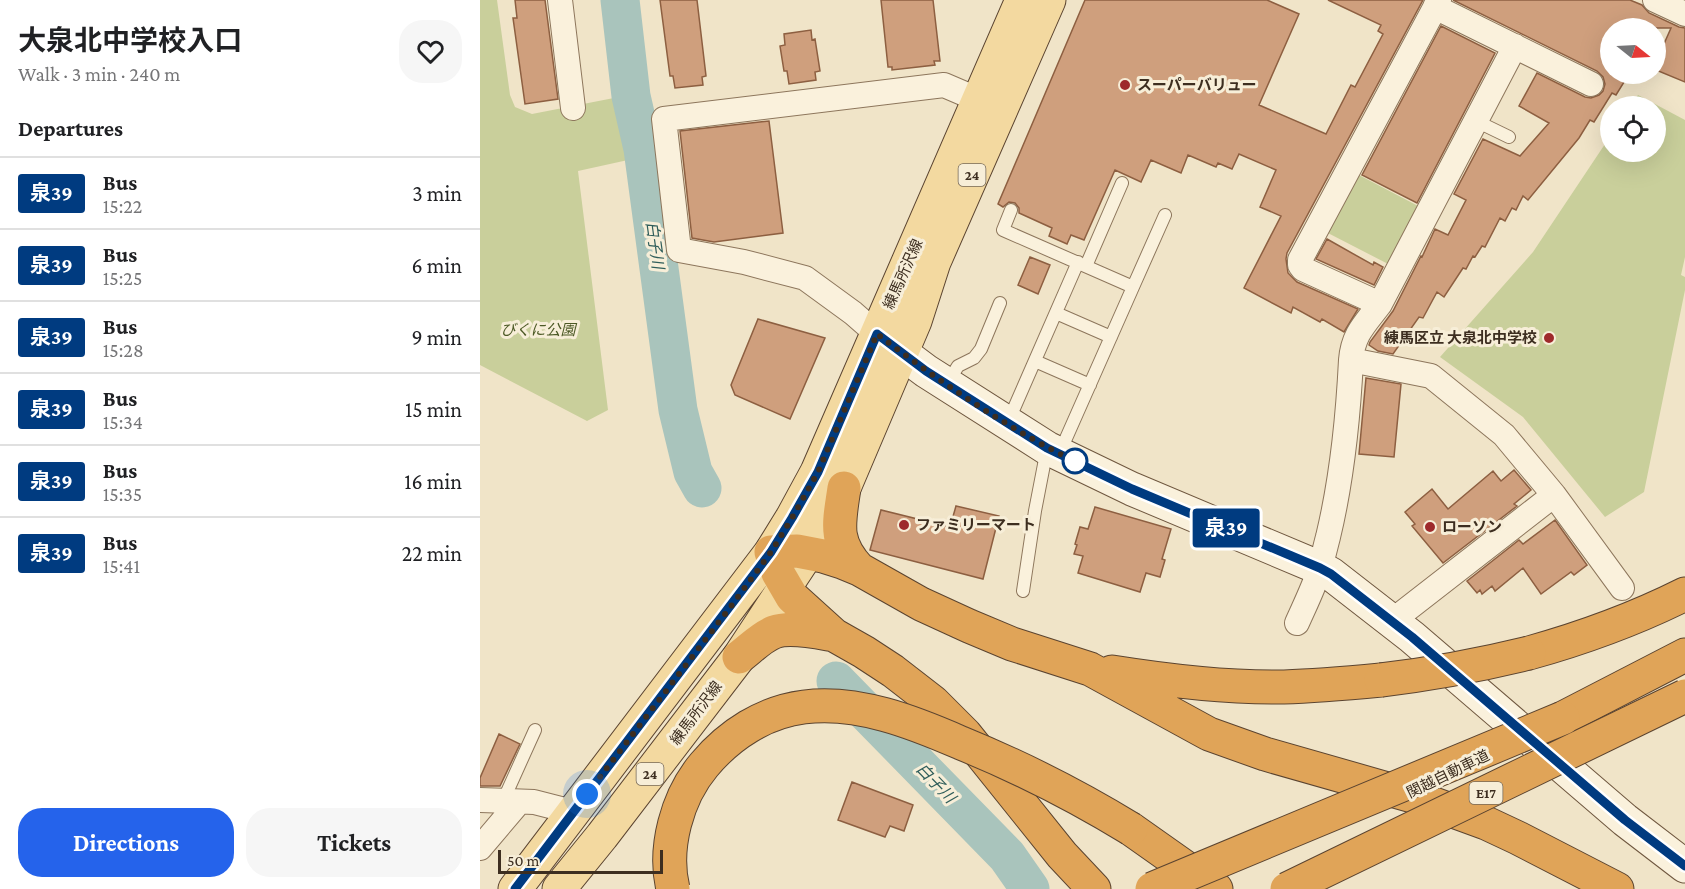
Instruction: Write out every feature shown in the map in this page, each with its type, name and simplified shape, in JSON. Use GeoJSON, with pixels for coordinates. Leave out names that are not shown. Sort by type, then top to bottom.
{"type":"FeatureCollection","features":[{"type":"Feature","properties":{"kind":"highway"},"geometry":{"type":"LineString","coordinates":[[844,488],[840,519],[842,545],[848,557],[859,569]]}},
{"type":"Feature","properties":{"kind":"highway"},"geometry":{"type":"LineString","coordinates":[[1094,889],[1062,855],[965,734],[933,702],[893,670],[834,636],[792,597],[778,573],[771,552],[797,551],[823,556],[859,569],[921,604],[969,626],[1012,644],[1090,669],[1188,682],[1234,685],[1283,687],[1381,680],[1441,672],[1529,653],[1576,639],[1624,622],[1685,594]]}},
{"type":"Feature","properties":{"kind":"highway"},"geometry":{"type":"LineString","coordinates":[[739,657],[774,632],[783,630],[812,631],[834,636]]}},
{"type":"Feature","properties":{"kind":"highway","name":"関越自動車道"},"geometry":{"type":"LineString","coordinates":[[1209,889],[1563,718],[1685,655]]}},
{"type":"Feature","properties":{"kind":"highway"},"geometry":{"type":"LineString","coordinates":[[1090,669],[1209,734],[1265,754],[1412,796],[1486,823],[1617,889]]}},
{"type":"Feature","properties":{"kind":"highway","name":"E17"},"geometry":{"type":"LineString","coordinates":[[1287,889],[1685,696]]}},
{"type":"Feature","properties":{"kind":"highway"},"geometry":{"type":"LineString","coordinates":[[673,889],[670,865],[675,827],[688,789],[699,771],[713,754],[744,728],[783,711],[822,706],[843,707],[891,717],[931,730],[1026,771],[1131,829],[1216,889]]}},
{"type":"Feature","properties":{"kind":"highway"},"geometry":{"type":"LineString","coordinates":[[1152,889],[1563,718]]}},
{"type":"Feature","properties":{"kind":"main road","name":"練馬所沢線"},"geometry":{"type":"LineString","coordinates":[[568,886],[739,657],[786,587],[844,488],[889,344],[979,99],[1022,0]]}},
{"type":"Feature","properties":{"kind":"main road","name":"練馬所沢線"},"geometry":{"type":"LineString","coordinates":[[515,889],[771,552],[889,344],[915,321],[934,262],[1049,0]]}},
{"type":"Feature","properties":{"kind":"street"},"geometry":{"type":"LineString","coordinates":[[560,0],[573,108]]}},
{"type":"Feature","properties":{"kind":"street"},"geometry":{"type":"LineString","coordinates":[[1655,0],[1685,14]]}},
{"type":"Feature","properties":{"kind":"street"},"geometry":{"type":"LineString","coordinates":[[1380,304],[1303,269],[1300,260],[1437,4],[1591,84]]}},
{"type":"Feature","properties":{"kind":"street"},"geometry":{"type":"LineString","coordinates":[[1297,623],[1320,568],[1340,481],[1353,342],[1380,304],[1515,46]]}},
{"type":"Feature","properties":{"kind":"street"},"geometry":{"type":"LineString","coordinates":[[979,99],[944,85],[664,119],[679,250],[744,262],[805,278],[854,313],[889,344],[946,384],[1053,451],[1132,489],[1320,568],[1392,621],[1625,820],[1685,866]]}},
{"type":"Feature","properties":{"kind":"street"},"geometry":{"type":"LineString","coordinates":[[1351,360],[1431,376],[1504,435],[1554,495],[1622,588]]}},
{"type":"Feature","properties":{"kind":"street"},"geometry":{"type":"LineString","coordinates":[[1392,621],[1554,495]]}},
{"type":"Feature","properties":{"kind":"street"},"geometry":{"type":"LineString","coordinates":[[480,848],[501,801],[534,802],[573,812]]}},
{"type":"Feature","properties":{"kind":"lane"},"geometry":{"type":"LineString","coordinates":[[1476,121],[1509,137]]}},
{"type":"Feature","properties":{"kind":"lane"},"geometry":{"type":"LineString","coordinates":[[1007,423],[1056,313],[1122,183]]}},
{"type":"Feature","properties":{"kind":"lane"},"geometry":{"type":"LineString","coordinates":[[1011,210],[1003,230],[1133,287]]}},
{"type":"Feature","properties":{"kind":"lane"},"geometry":{"type":"LineString","coordinates":[[1023,591],[1035,511],[1053,451],[1090,385],[1165,215]]}},
{"type":"Feature","properties":{"kind":"lane"},"geometry":{"type":"LineString","coordinates":[[946,384],[958,366],[974,358],[981,349],[1000,303]]}},
{"type":"Feature","properties":{"kind":"lane"},"geometry":{"type":"LineString","coordinates":[[1056,313],[1111,337]]}},
{"type":"Feature","properties":{"kind":"lane"},"geometry":{"type":"LineString","coordinates":[[1035,361],[1090,385]]}},
{"type":"Feature","properties":{"kind":"lane"},"geometry":{"type":"LineString","coordinates":[[501,801],[535,730]]}},
{"type":"Feature","properties":{"kind":"green space","name":"びくに公園"},"geometry":{"type":"Polygon","coordinates":[[[480,0],[497,0],[510,95],[515,107],[532,114],[619,97],[628,160],[578,171],[608,410],[587,421],[480,365],[480,0]]]}},
{"type":"Feature","properties":{"kind":"green space","name":"練馬区立 大泉北中学校"},"geometry":{"type":"Polygon","coordinates":[[[1666,110],[1685,120],[1685,257],[1681,275],[1685,277],[1685,290],[1644,492],[1605,517],[1523,417],[1440,357],[1533,252],[1600,152],[1600,162],[1666,162],[1666,110]]]}},
{"type":"Feature","properties":{"kind":"green space"},"geometry":{"type":"Polygon","coordinates":[[[1355,173],[1422,208],[1392,266],[1324,231],[1355,173]]]}},
{"type":"Feature","properties":{"kind":"building"},"geometry":{"type":"Polygon","coordinates":[[[515,0],[545,0],[558,99],[525,104],[513,18],[517,18],[515,0]]]}},
{"type":"Feature","properties":{"kind":"building"},"geometry":{"type":"Polygon","coordinates":[[[660,0],[697,0],[706,76],[702,77],[703,85],[675,88],[673,76],[670,76],[660,0]]]}},
{"type":"Feature","properties":{"kind":"building"},"geometry":{"type":"Polygon","coordinates":[[[881,0],[933,0],[940,61],[934,61],[935,65],[892,70],[892,67],[888,67],[881,0]]]}},
{"type":"Feature","properties":{"kind":"building"},"geometry":{"type":"Polygon","coordinates":[[[1085,0],[1267,0],[1299,14],[1259,105],[1326,134],[1351,85],[1355,87],[1383,34],[1378,31],[1381,25],[1328,0],[1423,0],[1287,253],[1288,273],[1297,282],[1358,309],[1344,332],[1322,319],[1320,322],[1293,307],[1291,313],[1244,288],[1281,216],[1260,207],[1276,170],[1239,154],[1232,169],[1218,163],[1216,167],[1188,155],[1181,173],[1151,160],[1141,182],[1115,170],[1084,240],[1071,235],[1067,244],[1049,236],[1052,228],[1019,213],[1019,208],[1015,203],[1009,202],[1003,207],[998,204],[1085,0]]]}},
{"type":"Feature","properties":{"kind":"building"},"geometry":{"type":"Polygon","coordinates":[[[1453,0],[1630,0],[1642,5],[1649,13],[1660,18],[1600,18],[1600,74],[1453,0]]]}},
{"type":"Feature","properties":{"kind":"building"},"geometry":{"type":"Polygon","coordinates":[[[1666,21],[1685,28],[1685,82],[1666,74],[1666,39],[1671,28],[1666,28],[1666,21]]]}},
{"type":"Feature","properties":{"kind":"building"},"geometry":{"type":"Polygon","coordinates":[[[1441,26],[1495,53],[1417,203],[1362,175],[1441,26]]]}},
{"type":"Feature","properties":{"kind":"building"},"geometry":{"type":"Polygon","coordinates":[[[811,30],[812,40],[815,39],[820,71],[815,72],[816,80],[789,84],[787,71],[784,71],[780,46],[785,45],[784,34],[811,30]]]}},
{"type":"Feature","properties":{"kind":"building"},"geometry":{"type":"Polygon","coordinates":[[[1537,73],[1585,97],[1591,98],[1603,91],[1605,84],[1623,84],[1616,95],[1612,93],[1610,96],[1600,96],[1600,112],[1594,122],[1590,120],[1579,138],[1528,200],[1523,196],[1516,210],[1512,208],[1505,221],[1500,218],[1485,247],[1482,246],[1475,257],[1473,256],[1466,269],[1463,268],[1444,297],[1437,292],[1423,318],[1419,317],[1393,354],[1378,351],[1369,345],[1393,311],[1435,229],[1448,235],[1466,200],[1454,194],[1483,139],[1520,156],[1549,123],[1519,106],[1537,73]]]}},
{"type":"Feature","properties":{"kind":"building"},"geometry":{"type":"Polygon","coordinates":[[[769,121],[783,233],[714,242],[692,238],[680,131],[769,121]]]}},
{"type":"Feature","properties":{"kind":"building"},"geometry":{"type":"Polygon","coordinates":[[[1327,239],[1373,265],[1374,262],[1383,267],[1374,285],[1316,259],[1327,239]]]}},
{"type":"Feature","properties":{"kind":"building"},"geometry":{"type":"Polygon","coordinates":[[[1030,257],[1050,265],[1038,294],[1018,285],[1030,257]]]}},
{"type":"Feature","properties":{"kind":"building"},"geometry":{"type":"Polygon","coordinates":[[[758,319],[825,338],[790,419],[735,395],[731,385],[758,319]]]}},
{"type":"Feature","properties":{"kind":"building"},"geometry":{"type":"Polygon","coordinates":[[[1366,378],[1401,384],[1394,457],[1359,454],[1366,378]]]}},
{"type":"Feature","properties":{"kind":"building"},"geometry":{"type":"Polygon","coordinates":[[[1514,470],[1531,490],[1514,504],[1517,506],[1443,563],[1412,526],[1415,524],[1405,512],[1432,489],[1448,509],[1493,471],[1501,481],[1514,470]]]}},
{"type":"Feature","properties":{"kind":"building"},"geometry":{"type":"Polygon","coordinates":[[[956,506],[999,516],[983,579],[870,550],[881,510],[950,527],[956,506]]]}},
{"type":"Feature","properties":{"kind":"building"},"geometry":{"type":"Polygon","coordinates":[[[1095,507],[1171,529],[1162,559],[1165,560],[1160,577],[1146,573],[1140,592],[1078,573],[1083,556],[1074,554],[1077,545],[1075,544],[1080,527],[1088,529],[1095,507]]]}},
{"type":"Feature","properties":{"kind":"building"},"geometry":{"type":"Polygon","coordinates":[[[1555,520],[1587,565],[1574,575],[1571,572],[1541,594],[1523,568],[1495,591],[1492,586],[1482,594],[1480,590],[1477,593],[1467,581],[1519,540],[1523,544],[1555,520]]]}},
{"type":"Feature","properties":{"kind":"building"},"geometry":{"type":"Polygon","coordinates":[[[499,734],[520,744],[500,786],[480,786],[480,778],[499,734]]]}},
{"type":"Feature","properties":{"kind":"building"},"geometry":{"type":"Polygon","coordinates":[[[852,782],[913,805],[904,831],[890,826],[885,837],[838,820],[852,782]]]}},
{"type":"Feature","properties":{"kind":"waterway","name":"白子川"},"geometry":{"type":"LineString","coordinates":[[620,0],[631,96],[643,149],[678,410],[693,472],[702,488]]}},
{"type":"Feature","properties":{"kind":"waterway","name":"白子川"},"geometry":{"type":"LineString","coordinates":[[836,681],[1007,856],[1030,889]]}},
{"type":"Feature","properties":{"kind":"bus line","name":"泉39"},"geometry":{"type":"LineString","coordinates":[[515,889],[771,552],[818,472],[877,334],[960,394],[1047,448],[1132,489],[1331,574],[1412,637],[1625,820],[1685,866]]}},
{"type":"Feature","properties":{"kind":"place","name":"スーパーバリュー"},"geometry":{"type":"Point","coordinates":[1125,85]}},
{"type":"Feature","properties":{"kind":"place","name":"練馬区立 大泉北中学校"},"geometry":{"type":"Point","coordinates":[1549,338]}},
{"type":"Feature","properties":{"kind":"place","name":"ファミリーマート"},"geometry":{"type":"Point","coordinates":[904,525]}},
{"type":"Feature","properties":{"kind":"place","name":"ローソン"},"geometry":{"type":"Point","coordinates":[1430,527]}},
{"type":"Feature","properties":{"kind":"route"},"geometry":{"type":"LineString","coordinates":[[587,794],[771,552],[818,472],[877,334],[960,394],[1047,448],[1078,463],[1075,461]]}}]}
